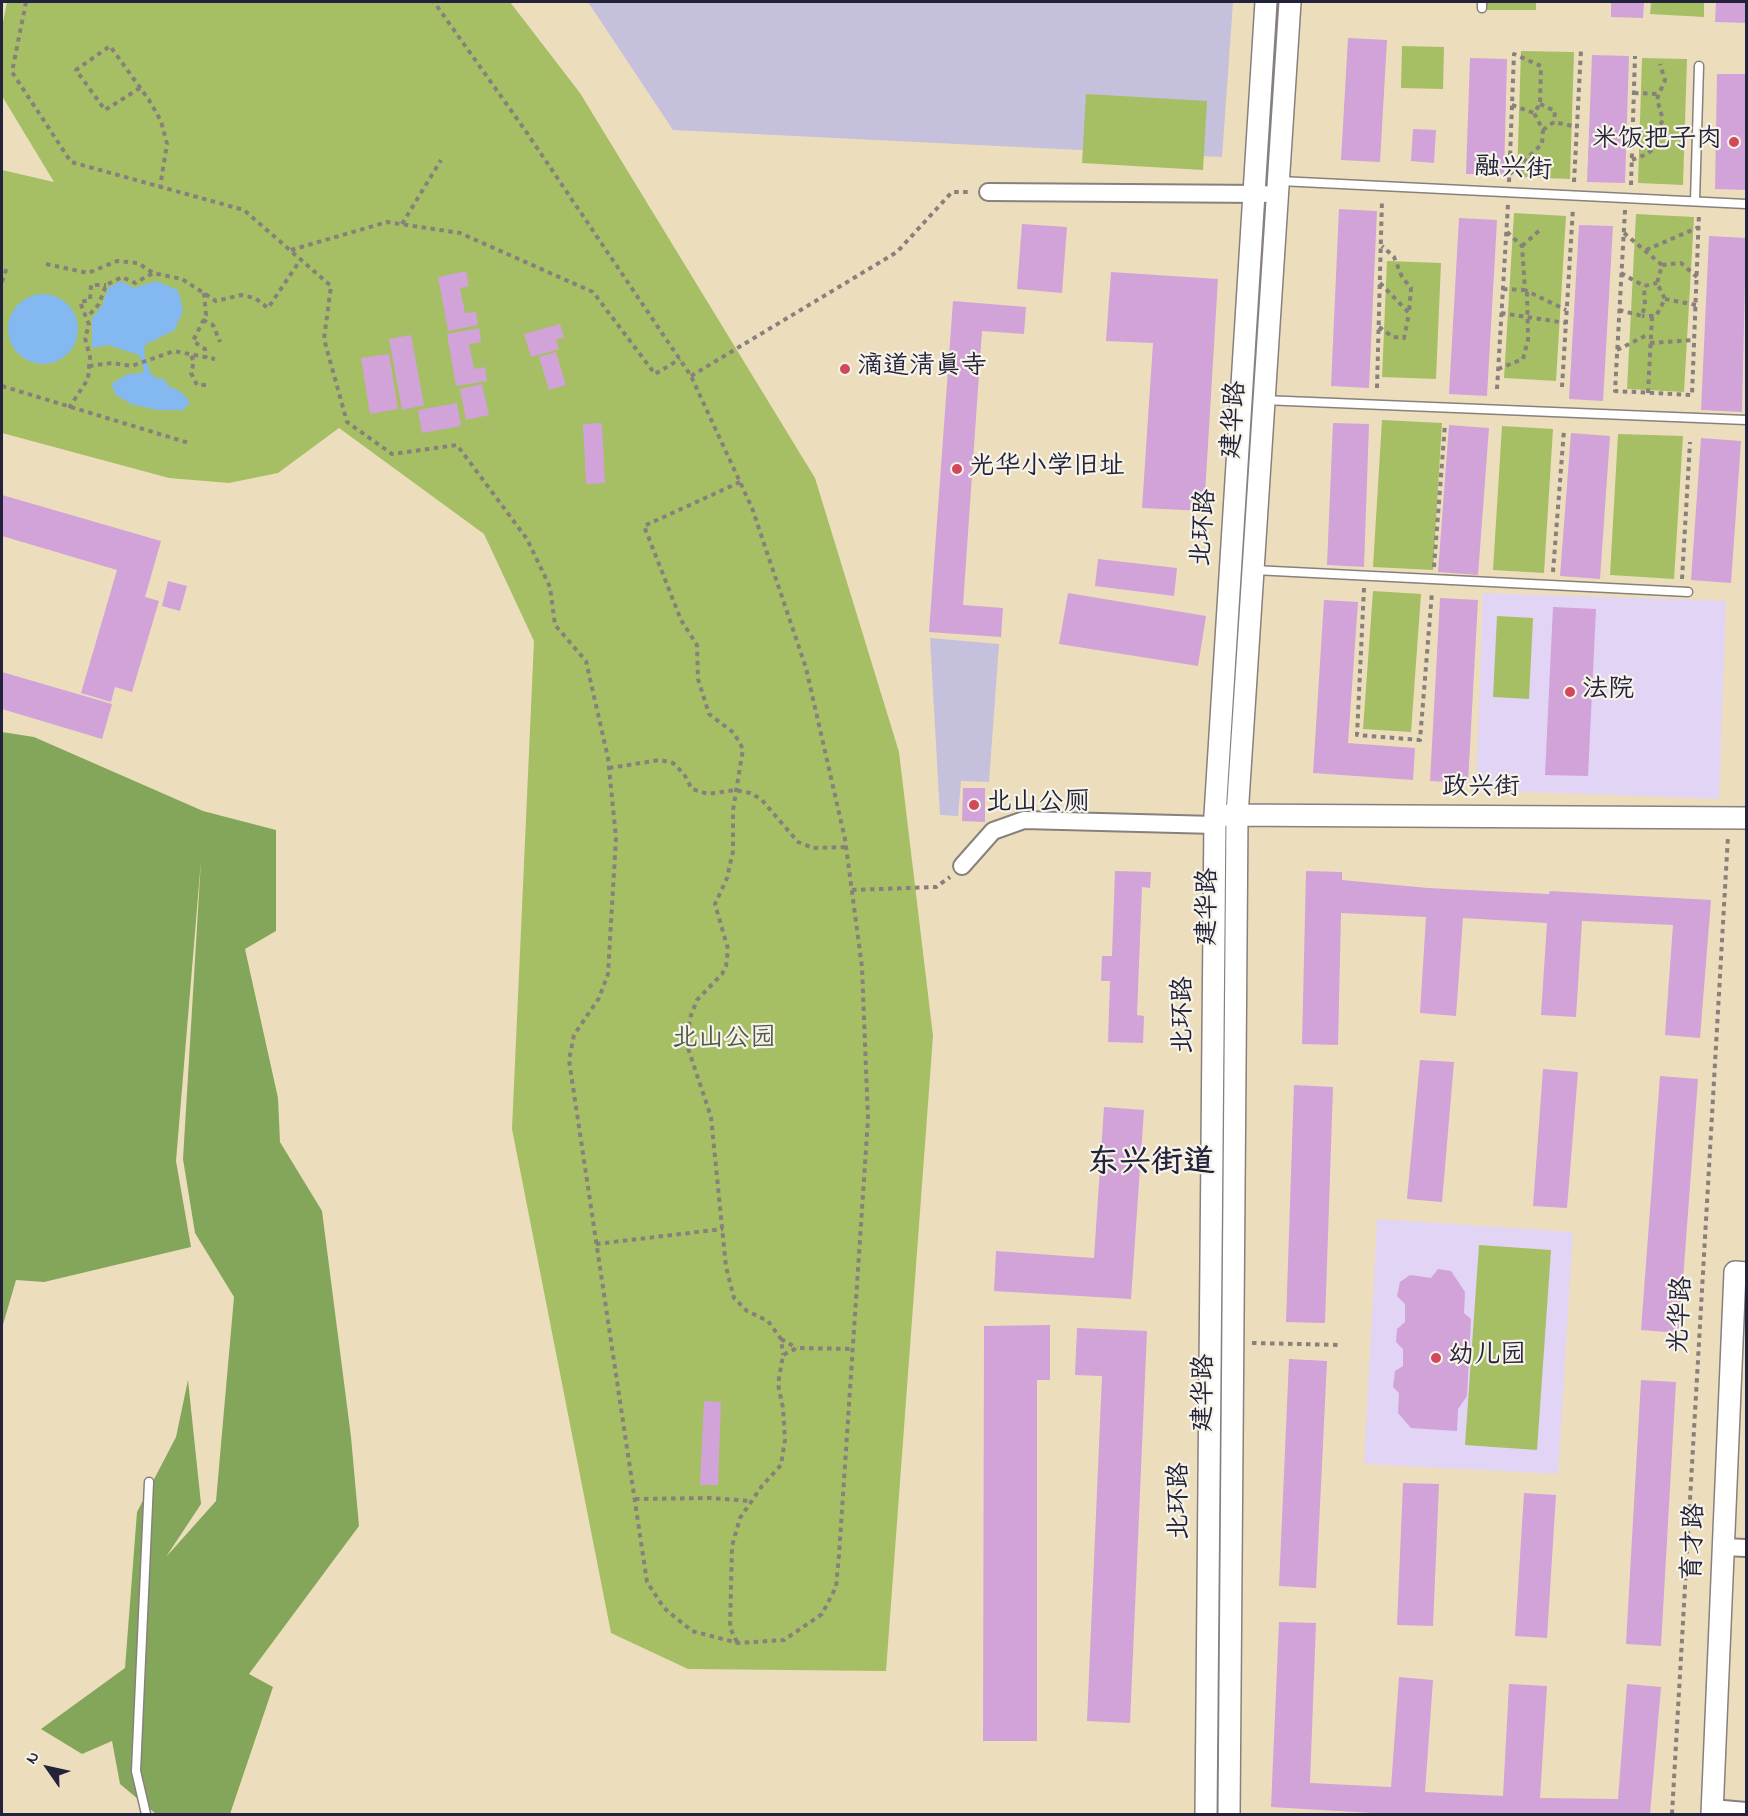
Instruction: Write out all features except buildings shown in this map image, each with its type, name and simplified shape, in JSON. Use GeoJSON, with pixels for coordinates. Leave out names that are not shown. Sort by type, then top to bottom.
{"type":"FeatureCollection","features":[{"type":"Feature","properties":{"kind":"street","name":"北环路"},"geometry":{"type":"LineString","coordinates":[[1206,1815],[1215,820],[1266,2]]}},
{"type":"Feature","properties":{"kind":"street","name":"建华路"},"geometry":{"type":"LineString","coordinates":[[1229,1815],[1238,816],[1290,2]]}},
{"type":"Feature","properties":{"kind":"street"},"geometry":{"type":"LineString","coordinates":[[988,192],[1255,194],[1278,187]]}},
{"type":"Feature","properties":{"kind":"street","name":"政兴街"},"geometry":{"type":"LineString","coordinates":[[1215,820],[1238,816],[1738,818]]}},
{"type":"Feature","properties":{"kind":"street"},"geometry":{"type":"LineString","coordinates":[[962,866],[993,831],[1024,820],[1215,820]]}},
{"type":"Feature","properties":{"kind":"street","name":"育才路"},"geometry":{"type":"LineString","coordinates":[[1712,1811],[1723,1547],[1741,1273]]}},
{"type":"Feature","properties":{"kind":"street"},"geometry":{"type":"LineString","coordinates":[[1723,1547],[1746,1548]]}},
{"type":"Feature","properties":{"kind":"street"},"geometry":{"type":"LineString","coordinates":[[1712,1811],[1746,1811]]}},
{"type":"Feature","properties":{"kind":"lane"},"geometry":{"type":"LineString","coordinates":[[1697,201],[1699,66]]}},
{"type":"Feature","properties":{"kind":"lane","name":"融兴街"},"geometry":{"type":"LineString","coordinates":[[1278,187],[1382,186],[1746,204]]}},
{"type":"Feature","properties":{"kind":"lane"},"geometry":{"type":"LineString","coordinates":[[1242,401],[1264,400],[1746,420]]}},
{"type":"Feature","properties":{"kind":"lane"},"geometry":{"type":"LineString","coordinates":[[1253,570],[1685,592]]}},
{"type":"Feature","properties":{"kind":"lane"},"geometry":{"type":"LineString","coordinates":[[146,1815],[136,1771],[149,1482]]}},
{"type":"Feature","properties":{"kind":"path"},"geometry":{"type":"LineString","coordinates":[[26,2],[12,72],[71,162],[244,210],[331,286],[324,339],[347,422],[392,454],[457,445],[527,539],[550,587],[555,625],[586,661],[609,768],[616,838],[608,974],[599,998],[574,1035],[568,1060],[647,1582],[664,1608],[692,1631],[738,1643],[784,1640],[822,1614],[836,1587],[868,1119],[862,967],[846,847],[806,668],[752,508],[691,376],[531,139],[434,2]]}},
{"type":"Feature","properties":{"kind":"path"},"geometry":{"type":"LineString","coordinates":[[140,88],[105,110],[76,70],[110,46],[140,88],[161,121],[167,144],[160,187]]}},
{"type":"Feature","properties":{"kind":"path"},"geometry":{"type":"LineString","coordinates":[[1562,387],[1581,50]]}},
{"type":"Feature","properties":{"kind":"path"},"geometry":{"type":"LineString","coordinates":[[1497,389],[1514,54],[1541,66],[1540,104],[1534,113]]}},
{"type":"Feature","properties":{"kind":"path"},"geometry":{"type":"LineString","coordinates":[[1635,56],[1632,160],[1624,232],[1615,391],[1692,395],[1699,227],[1697,201]]}},
{"type":"Feature","properties":{"kind":"path"},"geometry":{"type":"LineString","coordinates":[[1632,160],[1647,154],[1660,144],[1656,132],[1663,120],[1657,99],[1665,80],[1660,64]]}},
{"type":"Feature","properties":{"kind":"path"},"geometry":{"type":"LineString","coordinates":[[1634,93],[1659,94]]}},
{"type":"Feature","properties":{"kind":"path"},"geometry":{"type":"LineString","coordinates":[[1540,104],[1555,111],[1554,122]]}},
{"type":"Feature","properties":{"kind":"path"},"geometry":{"type":"LineString","coordinates":[[1509,174],[1542,144],[1543,130],[1534,113],[1512,105]]}},
{"type":"Feature","properties":{"kind":"path"},"geometry":{"type":"LineString","coordinates":[[1543,130],[1554,122],[1577,127]]}},
{"type":"Feature","properties":{"kind":"path"},"geometry":{"type":"LineString","coordinates":[[402,224],[441,160]]}},
{"type":"Feature","properties":{"kind":"path"},"geometry":{"type":"LineString","coordinates":[[1377,388],[1382,186]]}},
{"type":"Feature","properties":{"kind":"path"},"geometry":{"type":"LineString","coordinates":[[691,376],[897,252],[952,192],[988,192]]}},
{"type":"Feature","properties":{"kind":"path"},"geometry":{"type":"LineString","coordinates":[[290,250],[387,222],[460,233],[593,292],[655,374],[680,359]]}},
{"type":"Feature","properties":{"kind":"path"},"geometry":{"type":"LineString","coordinates":[[1646,250],[1699,227]]}},
{"type":"Feature","properties":{"kind":"path"},"geometry":{"type":"LineString","coordinates":[[1498,369],[1523,359],[1527,340],[1522,246],[1506,231]]}},
{"type":"Feature","properties":{"kind":"path"},"geometry":{"type":"LineString","coordinates":[[1522,246],[1539,231]]}},
{"type":"Feature","properties":{"kind":"path"},"geometry":{"type":"LineString","coordinates":[[1624,232],[1662,265]]}},
{"type":"Feature","properties":{"kind":"path"},"geometry":{"type":"LineString","coordinates":[[1379,327],[1393,337],[1404,338],[1411,288],[1402,277],[1394,258],[1381,246]]}},
{"type":"Feature","properties":{"kind":"path"},"geometry":{"type":"LineString","coordinates":[[46,264],[88,273],[117,261],[138,263],[153,273],[182,279],[216,301],[241,295],[255,298],[268,308],[300,259]]}},
{"type":"Feature","properties":{"kind":"path"},"geometry":{"type":"LineString","coordinates":[[1662,265],[1681,262],[1697,277]]}},
{"type":"Feature","properties":{"kind":"path"},"geometry":{"type":"LineString","coordinates":[[1662,265],[1657,283],[1665,299]]}},
{"type":"Feature","properties":{"kind":"path"},"geometry":{"type":"LineString","coordinates":[[2,282],[7,267]]}},
{"type":"Feature","properties":{"kind":"path"},"geometry":{"type":"LineString","coordinates":[[69,408],[88,379],[90,357],[85,338],[89,325],[80,303],[90,300],[91,285],[106,285],[122,277],[135,283],[153,273]]}},
{"type":"Feature","properties":{"kind":"path"},"geometry":{"type":"LineString","coordinates":[[1621,273],[1644,286],[1657,283]]}},
{"type":"Feature","properties":{"kind":"path"},"geometry":{"type":"LineString","coordinates":[[1380,283],[1408,313]]}},
{"type":"Feature","properties":{"kind":"path"},"geometry":{"type":"LineString","coordinates":[[90,314],[99,304],[106,285]]}},
{"type":"Feature","properties":{"kind":"path"},"geometry":{"type":"LineString","coordinates":[[1642,316],[1646,305],[1644,286]]}},
{"type":"Feature","properties":{"kind":"path"},"geometry":{"type":"LineString","coordinates":[[1503,289],[1526,291],[1566,310]]}},
{"type":"Feature","properties":{"kind":"path"},"geometry":{"type":"LineString","coordinates":[[204,292],[206,315],[193,341],[205,349],[206,358]]}},
{"type":"Feature","properties":{"kind":"path"},"geometry":{"type":"LineString","coordinates":[[1665,299],[1696,305]]}},
{"type":"Feature","properties":{"kind":"path"},"geometry":{"type":"LineString","coordinates":[[1619,310],[1652,317],[1656,316],[1665,299]]}},
{"type":"Feature","properties":{"kind":"path"},"geometry":{"type":"LineString","coordinates":[[1501,313],[1566,323]]}},
{"type":"Feature","properties":{"kind":"path"},"geometry":{"type":"LineString","coordinates":[[1648,393],[1649,334],[1652,317]]}},
{"type":"Feature","properties":{"kind":"path"},"geometry":{"type":"LineString","coordinates":[[203,320],[213,325],[220,342]]}},
{"type":"Feature","properties":{"kind":"path"},"geometry":{"type":"LineString","coordinates":[[1617,350],[1649,334]]}},
{"type":"Feature","properties":{"kind":"path"},"geometry":{"type":"LineString","coordinates":[[1650,343],[1694,340]]}},
{"type":"Feature","properties":{"kind":"path"},"geometry":{"type":"LineString","coordinates":[[89,366],[112,363],[132,366],[174,351],[190,356],[215,359]]}},
{"type":"Feature","properties":{"kind":"path"},"geometry":{"type":"LineString","coordinates":[[190,356],[194,361],[190,373],[197,385],[206,385]]}},
{"type":"Feature","properties":{"kind":"path"},"geometry":{"type":"LineString","coordinates":[[2,386],[189,443]]}},
{"type":"Feature","properties":{"kind":"path"},"geometry":{"type":"LineString","coordinates":[[1365,576],[1357,735],[1420,741],[1445,424]]}},
{"type":"Feature","properties":{"kind":"path"},"geometry":{"type":"LineString","coordinates":[[1552,585],[1564,430]]}},
{"type":"Feature","properties":{"kind":"path"},"geometry":{"type":"LineString","coordinates":[[1685,592],[1690,442]]}},
{"type":"Feature","properties":{"kind":"path"},"geometry":{"type":"LineString","coordinates":[[740,482],[644,526],[681,620],[697,645],[698,679],[709,714],[734,733],[742,749],[735,790],[733,850],[727,878],[715,904],[728,949],[726,966],[722,974],[697,1000],[690,1018],[687,1045],[711,1117],[726,1267],[734,1298],[747,1311],[768,1321],[781,1339],[797,1348]]}},
{"type":"Feature","properties":{"kind":"path"},"geometry":{"type":"LineString","coordinates":[[609,768],[660,760],[673,763],[684,774],[692,789],[708,794],[735,790],[750,793],[761,799],[798,842],[813,848],[846,847]]}},
{"type":"Feature","properties":{"kind":"path","name":"光华路"},"geometry":{"type":"LineString","coordinates":[[1672,1815],[1738,818]]}},
{"type":"Feature","properties":{"kind":"path"},"geometry":{"type":"LineString","coordinates":[[852,890],[936,887],[962,866]]}},
{"type":"Feature","properties":{"kind":"path"},"geometry":{"type":"LineString","coordinates":[[596,1244],[723,1230]]}},
{"type":"Feature","properties":{"kind":"path"},"geometry":{"type":"LineString","coordinates":[[738,1643],[730,1628],[732,1546],[740,1518],[781,1466],[785,1440],[783,1408],[778,1384],[783,1355],[781,1339]]}},
{"type":"Feature","properties":{"kind":"path"},"geometry":{"type":"LineString","coordinates":[[1233,1343],[1341,1345]]}},
{"type":"Feature","properties":{"kind":"path"},"geometry":{"type":"LineString","coordinates":[[783,1355],[797,1348],[853,1349]]}},
{"type":"Feature","properties":{"kind":"path"},"geometry":{"type":"LineString","coordinates":[[635,1499],[710,1498],[752,1501]]}},
{"type":"Feature","properties":{"kind":"shaded area"},"geometry":{"type":"Polygon","coordinates":[[[588,2],[1233,2],[1222,157],[673,130],[588,2]]]}},
{"type":"Feature","properties":{"kind":"shaded area"},"geometry":{"type":"Polygon","coordinates":[[[1483,593],[1726,601],[1719,799],[1476,790],[1483,593]]]}},
{"type":"Feature","properties":{"kind":"shaded area"},"geometry":{"type":"Polygon","coordinates":[[[930,638],[999,644],[989,782],[961,781],[958,816],[940,815],[930,638]]]}},
{"type":"Feature","properties":{"kind":"shaded area"},"geometry":{"type":"Polygon","coordinates":[[[1377,1219],[1573,1232],[1558,1474],[1364,1464],[1377,1219]]]}},
{"type":"Feature","properties":{"kind":"green space","name":"北山公园"},"geometry":{"type":"Polygon","coordinates":[[[7,2],[510,2],[580,93],[815,478],[899,752],[933,1036],[886,1671],[688,1669],[611,1633],[512,1129],[534,641],[484,534],[339,428],[278,473],[229,483],[169,478],[2,433],[2,170],[54,182],[2,96],[2,27],[7,2]]]}},
{"type":"Feature","properties":{"kind":"green space"},"geometry":{"type":"Polygon","coordinates":[[[1487,2],[1536,2],[1536,10],[1487,10],[1487,2]]]}},
{"type":"Feature","properties":{"kind":"green space"},"geometry":{"type":"Polygon","coordinates":[[[1651,2],[1704,2],[1704,17],[1650,14],[1651,2]]]}},
{"type":"Feature","properties":{"kind":"green space"},"geometry":{"type":"Polygon","coordinates":[[[1402,46],[1444,47],[1443,89],[1401,88],[1402,46]]]}},
{"type":"Feature","properties":{"kind":"green space"},"geometry":{"type":"Polygon","coordinates":[[[1521,51],[1574,52],[1570,179],[1517,177],[1521,51]]]}},
{"type":"Feature","properties":{"kind":"green space"},"geometry":{"type":"Polygon","coordinates":[[[1642,58],[1687,59],[1683,185],[1638,183],[1642,58]]]}},
{"type":"Feature","properties":{"kind":"green space"},"geometry":{"type":"Polygon","coordinates":[[[1086,94],[1207,101],[1203,170],[1082,163],[1086,94]]]}},
{"type":"Feature","properties":{"kind":"green space"},"geometry":{"type":"Polygon","coordinates":[[[1514,213],[1566,216],[1556,381],[1504,378],[1514,213]]]}},
{"type":"Feature","properties":{"kind":"green space"},"geometry":{"type":"Polygon","coordinates":[[[1636,214],[1694,217],[1684,392],[1627,389],[1636,214]]]}},
{"type":"Feature","properties":{"kind":"green space"},"geometry":{"type":"Polygon","coordinates":[[[1387,261],[1441,263],[1436,379],[1382,377],[1387,261]]]}},
{"type":"Feature","properties":{"kind":"green space"},"geometry":{"type":"Polygon","coordinates":[[[1382,420],[1442,423],[1433,570],[1373,567],[1382,420]]]}},
{"type":"Feature","properties":{"kind":"green space"},"geometry":{"type":"Polygon","coordinates":[[[1502,426],[1553,429],[1544,573],[1493,570],[1502,426]]]}},
{"type":"Feature","properties":{"kind":"green space"},"geometry":{"type":"Polygon","coordinates":[[[1618,434],[1683,436],[1674,579],[1610,575],[1618,434]]]}},
{"type":"Feature","properties":{"kind":"green space"},"geometry":{"type":"Polygon","coordinates":[[[1373,591],[1421,594],[1411,732],[1363,729],[1373,591]]]}},
{"type":"Feature","properties":{"kind":"green space"},"geometry":{"type":"Polygon","coordinates":[[[1497,616],[1533,618],[1529,699],[1493,697],[1497,616]]]}},
{"type":"Feature","properties":{"kind":"green space"},"geometry":{"type":"Polygon","coordinates":[[[2,732],[34,737],[203,811],[276,830],[276,931],[245,949],[278,1098],[280,1142],[322,1211],[351,1437],[359,1526],[249,1674],[273,1687],[230,1814],[156,1814],[120,1784],[112,1741],[82,1754],[41,1729],[125,1668],[137,1512],[176,1437],[188,1380],[201,1504],[166,1557],[216,1501],[234,1297],[195,1233],[183,1159],[201,860],[176,1161],[191,1247],[44,1282],[16,1280],[2,1328],[2,732]]]}},
{"type":"Feature","properties":{"kind":"green space"},"geometry":{"type":"Polygon","coordinates":[[[1479,1245],[1551,1250],[1537,1450],[1465,1445],[1479,1245]]]}},
{"type":"Feature","properties":{"kind":"water"},"geometry":{"type":"Polygon","coordinates":[[[121,281],[134,288],[156,281],[178,290],[183,310],[175,330],[145,345],[144,353],[151,374],[159,379],[165,379],[167,385],[181,392],[190,402],[183,410],[157,410],[131,404],[116,395],[111,384],[128,374],[142,373],[144,369],[139,355],[108,345],[92,348],[92,318],[102,306],[108,288],[121,281]]]}},
{"type":"Feature","properties":{"kind":"water"},"geometry":{"type":"Polygon","coordinates":[[[43,294],[56,297],[68,304],[75,316],[78,329],[75,342],[68,354],[56,361],[43,364],[30,361],[18,354],[11,342],[8,329],[11,316],[18,304],[30,297],[43,294]]]}},
{"type":"Feature","properties":{"kind":"place","name":"米饭把子肉"},"geometry":{"type":"Point","coordinates":[1734,142]}},
{"type":"Feature","properties":{"kind":"place","name":"滴道清真寺"},"geometry":{"type":"Point","coordinates":[845,369]}},
{"type":"Feature","properties":{"kind":"place","name":"光华小学旧址"},"geometry":{"type":"Point","coordinates":[957,469]}},
{"type":"Feature","properties":{"kind":"place","name":"法院"},"geometry":{"type":"Point","coordinates":[1570,692]}},
{"type":"Feature","properties":{"kind":"place","name":"北山公厕"},"geometry":{"type":"Point","coordinates":[974,805]}},
{"type":"Feature","properties":{"kind":"place","name":"幼儿园"},"geometry":{"type":"Point","coordinates":[1436,1358]}},
{"type":"Feature","properties":{"kind":"district","name":"东兴街道"},"geometry":{"type":"Point","coordinates":[1151,1166]}}]}
